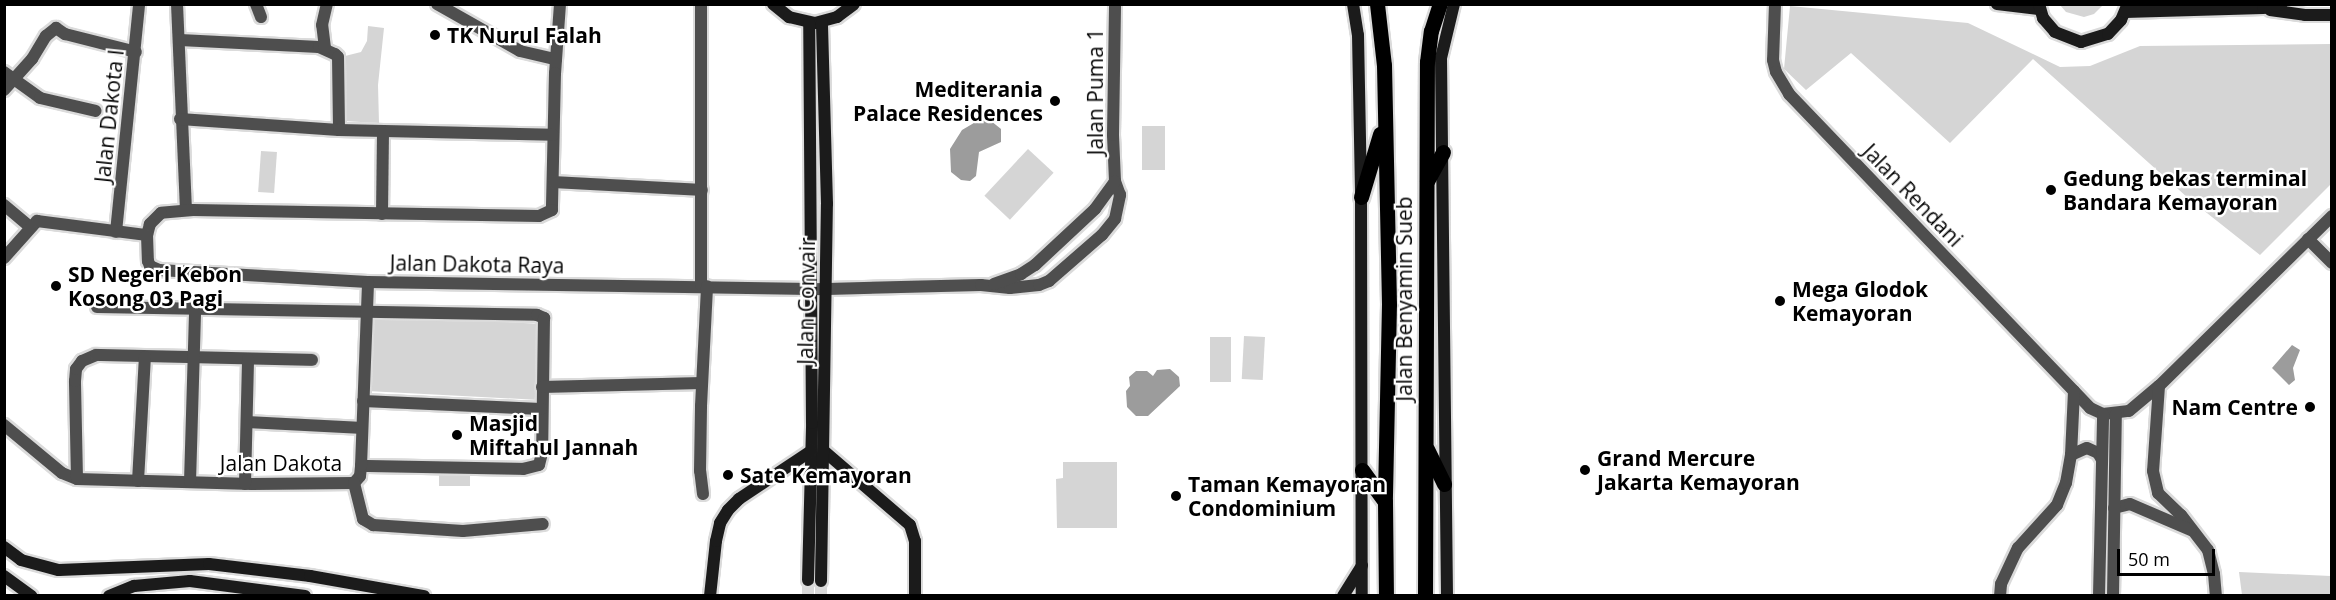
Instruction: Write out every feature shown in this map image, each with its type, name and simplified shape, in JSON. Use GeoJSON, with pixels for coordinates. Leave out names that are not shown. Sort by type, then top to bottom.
{"type":"FeatureCollection","features":[{"type":"Feature","properties":{"kind":"main road"},"geometry":{"type":"LineString","coordinates":[[773,4],[789,17],[815,22],[840,16],[854,4]]}},
{"type":"Feature","properties":{"kind":"main road","name":"Jalan Benyamin Sueb"},"geometry":{"type":"LineString","coordinates":[[1353,4],[1358,36],[1361,197],[1362,596]]}},
{"type":"Feature","properties":{"kind":"main road","name":"Jalan Benyamin Sueb"},"geometry":{"type":"LineString","coordinates":[[1446,589],[1441,58],[1454,4]]}},
{"type":"Feature","properties":{"kind":"main road"},"geometry":{"type":"LineString","coordinates":[[1448,24],[1462,4]]}},
{"type":"Feature","properties":{"kind":"main road"},"geometry":{"type":"LineString","coordinates":[[1997,4],[2039,7],[2055,32],[2081,42],[2108,34],[2126,8],[2159,12],[2263,8],[2282,4]]}},
{"type":"Feature","properties":{"kind":"main road"},"geometry":{"type":"LineString","coordinates":[[2148,4],[2159,12]]}},
{"type":"Feature","properties":{"kind":"main road","name":"Jalan Benyamin Sueb"},"geometry":{"type":"LineString","coordinates":[[1380,7],[1389,304],[1385,502],[1386,596]]}},
{"type":"Feature","properties":{"kind":"main road","name":"Jalan Benyamin Sueb"},"geometry":{"type":"LineString","coordinates":[[1425,596],[1426,62],[1436,7]]}},
{"type":"Feature","properties":{"kind":"main road"},"geometry":{"type":"LineString","coordinates":[[2263,8],[2306,15],[2331,15]]}},
{"type":"Feature","properties":{"kind":"main road","name":"Jalan Convair"},"geometry":{"type":"LineString","coordinates":[[815,22],[810,289],[818,451]]}},
{"type":"Feature","properties":{"kind":"main road","name":"Jalan Convair"},"geometry":{"type":"LineString","coordinates":[[815,22],[826,289],[818,451],[815,580]]}},
{"type":"Feature","properties":{"kind":"main road"},"geometry":{"type":"LineString","coordinates":[[1361,197],[1384,119]]}},
{"type":"Feature","properties":{"kind":"main road"},"geometry":{"type":"LineString","coordinates":[[1425,186],[1443,152]]}},
{"type":"Feature","properties":{"kind":"main road"},"geometry":{"type":"LineString","coordinates":[[1424,443],[1444,484]]}},
{"type":"Feature","properties":{"kind":"main road"},"geometry":{"type":"LineString","coordinates":[[710,596],[716,541],[720,523],[728,510],[739,499],[818,451],[910,525],[915,541],[915,596]]}},
{"type":"Feature","properties":{"kind":"main road"},"geometry":{"type":"LineString","coordinates":[[1362,470],[1385,502]]}},
{"type":"Feature","properties":{"kind":"main road"},"geometry":{"type":"LineString","coordinates":[[4,547],[21,560],[76,572],[171,564],[209,564],[310,576],[424,596]]}},
{"type":"Feature","properties":{"kind":"main road"},"geometry":{"type":"LineString","coordinates":[[1343,596],[1362,566]]}},
{"type":"Feature","properties":{"kind":"main road"},"geometry":{"type":"LineString","coordinates":[[4,576],[30,595]]}},
{"type":"Feature","properties":{"kind":"main road"},"geometry":{"type":"LineString","coordinates":[[109,596],[134,585],[190,581],[305,596]]}},
{"type":"Feature","properties":{"kind":"main road"},"geometry":{"type":"LineString","coordinates":[[1446,589],[1453,596]]}},
{"type":"Feature","properties":{"kind":"street","name":"Jalan Dakota I"},"geometry":{"type":"LineString","coordinates":[[116,232],[136,52],[139,4]]}},
{"type":"Feature","properties":{"kind":"street"},"geometry":{"type":"LineString","coordinates":[[177,4],[175,13],[180,40],[180,119],[186,210]]}},
{"type":"Feature","properties":{"kind":"street"},"geometry":{"type":"LineString","coordinates":[[256,4],[261,17]]}},
{"type":"Feature","properties":{"kind":"street"},"geometry":{"type":"LineString","coordinates":[[325,48],[322,25],[327,4]]}},
{"type":"Feature","properties":{"kind":"street"},"geometry":{"type":"LineString","coordinates":[[437,4],[520,51],[556,59]]}},
{"type":"Feature","properties":{"kind":"street"},"geometry":{"type":"LineString","coordinates":[[4,258],[37,221],[147,235],[150,224],[161,213],[186,210],[539,216],[552,210],[553,135],[560,4]]}},
{"type":"Feature","properties":{"kind":"street"},"geometry":{"type":"LineString","coordinates":[[701,4],[704,286],[700,471],[703,494]]}},
{"type":"Feature","properties":{"kind":"street","name":"Jalan Puma 1"},"geometry":{"type":"LineString","coordinates":[[810,289],[993,285],[1010,288],[1049,281],[1102,236],[1115,219],[1120,195],[1115,181],[1113,135],[1115,4]]}},
{"type":"Feature","properties":{"kind":"street","name":"Jalan Rendani"},"geometry":{"type":"LineString","coordinates":[[1775,4],[1773,60],[1776,72],[1789,94],[2090,408],[2103,414]]}},
{"type":"Feature","properties":{"kind":"street"},"geometry":{"type":"LineString","coordinates":[[4,90],[9,76],[32,59],[46,36],[56,28],[65,34],[136,52]]}},
{"type":"Feature","properties":{"kind":"street"},"geometry":{"type":"LineString","coordinates":[[180,40],[325,48],[338,57],[339,130]]}},
{"type":"Feature","properties":{"kind":"street"},"geometry":{"type":"LineString","coordinates":[[9,76],[40,98],[96,111]]}},
{"type":"Feature","properties":{"kind":"street"},"geometry":{"type":"LineString","coordinates":[[180,119],[339,130],[553,135]]}},
{"type":"Feature","properties":{"kind":"street"},"geometry":{"type":"LineString","coordinates":[[382,214],[383,131]]}},
{"type":"Feature","properties":{"kind":"street","name":"Jalan Puma 1"},"geometry":{"type":"LineString","coordinates":[[993,285],[1021,274],[1035,265],[1095,209],[1115,181]]}},
{"type":"Feature","properties":{"kind":"street"},"geometry":{"type":"LineString","coordinates":[[554,182],[702,190]]}},
{"type":"Feature","properties":{"kind":"street"},"geometry":{"type":"LineString","coordinates":[[4,205],[30,227]]}},
{"type":"Feature","properties":{"kind":"street"},"geometry":{"type":"LineString","coordinates":[[2099,596],[2103,414],[2128,411],[2159,386],[2331,216]]}},
{"type":"Feature","properties":{"kind":"street","name":"Jalan Dakota Raya"},"geometry":{"type":"LineString","coordinates":[[147,235],[148,261],[150,266],[159,270],[368,282],[810,289]]}},
{"type":"Feature","properties":{"kind":"street"},"geometry":{"type":"LineString","coordinates":[[2308,239],[2331,262]]}},
{"type":"Feature","properties":{"kind":"street","name":"Jalan Dakota"},"geometry":{"type":"LineString","coordinates":[[77,480],[245,484],[354,483],[360,476],[361,466],[368,282]]}},
{"type":"Feature","properties":{"kind":"street"},"geometry":{"type":"LineString","coordinates":[[97,307],[541,316],[546,321],[541,409],[542,460],[533,468],[361,466]]}},
{"type":"Feature","properties":{"kind":"street"},"geometry":{"type":"LineString","coordinates":[[190,482],[195,310]]}},
{"type":"Feature","properties":{"kind":"street"},"geometry":{"type":"LineString","coordinates":[[4,425],[62,473],[77,480],[76,369],[82,361],[96,355],[312,360]]}},
{"type":"Feature","properties":{"kind":"street"},"geometry":{"type":"LineString","coordinates":[[138,481],[145,357]]}},
{"type":"Feature","properties":{"kind":"street"},"geometry":{"type":"LineString","coordinates":[[245,484],[248,359]]}},
{"type":"Feature","properties":{"kind":"street"},"geometry":{"type":"LineString","coordinates":[[542,387],[702,383]]}},
{"type":"Feature","properties":{"kind":"street"},"geometry":{"type":"LineString","coordinates":[[2159,386],[2153,471],[2158,493],[2193,530],[2208,550],[2216,596]]}},
{"type":"Feature","properties":{"kind":"street"},"geometry":{"type":"LineString","coordinates":[[2000,596],[2001,584],[2018,548],[2057,504],[2066,483],[2071,455],[2074,391]]}},
{"type":"Feature","properties":{"kind":"street"},"geometry":{"type":"LineString","coordinates":[[363,401],[541,409]]}},
{"type":"Feature","properties":{"kind":"street"},"geometry":{"type":"LineString","coordinates":[[2113,596],[2116,414]]}},
{"type":"Feature","properties":{"kind":"street"},"geometry":{"type":"LineString","coordinates":[[248,422],[362,428]]}},
{"type":"Feature","properties":{"kind":"street"},"geometry":{"type":"LineString","coordinates":[[2071,455],[2087,448],[2098,453],[2101,458]]}},
{"type":"Feature","properties":{"kind":"street"},"geometry":{"type":"LineString","coordinates":[[354,483],[363,519],[369,524],[462,531],[543,524]]}},
{"type":"Feature","properties":{"kind":"street"},"geometry":{"type":"LineString","coordinates":[[2114,508],[2130,504],[2193,530]]}},
{"type":"Feature","properties":{"kind":"shaded area"},"geometry":{"type":"Polygon","coordinates":[[[2060,5],[2103,5],[2094,14],[2084,17],[2066,12],[2060,5]]]}},
{"type":"Feature","properties":{"kind":"shaded area"},"geometry":{"type":"Polygon","coordinates":[[[1790,6],[1968,23],[2060,67],[2090,66],[2140,46],[2331,44],[2331,184],[2260,255],[2188,198],[2033,59],[1950,143],[1851,53],[1806,90],[1784,69],[1790,6]]]}},
{"type":"Feature","properties":{"kind":"shaded area"},"geometry":{"type":"Polygon","coordinates":[[[368,26],[384,28],[378,85],[379,123],[343,121],[341,57],[361,52],[367,41],[368,26]]]}},
{"type":"Feature","properties":{"kind":"shaded area"},"geometry":{"type":"Polygon","coordinates":[[[979,120],[991,121],[1001,129],[1001,142],[979,152],[976,176],[970,181],[961,180],[951,172],[950,149],[962,130],[979,120]]]}},
{"type":"Feature","properties":{"kind":"shaded area"},"geometry":{"type":"Polygon","coordinates":[[[1142,126],[1165,126],[1165,170],[1142,170],[1142,126]]]}},
{"type":"Feature","properties":{"kind":"shaded area"},"geometry":{"type":"Polygon","coordinates":[[[1028,149],[1054,173],[1010,220],[984,196],[1028,149]]]}},
{"type":"Feature","properties":{"kind":"shaded area"},"geometry":{"type":"Polygon","coordinates":[[[261,151],[277,152],[274,193],[258,192],[261,151]]]}},
{"type":"Feature","properties":{"kind":"shaded area"},"geometry":{"type":"Polygon","coordinates":[[[371,315],[539,324],[535,400],[367,391],[371,315]]]}},
{"type":"Feature","properties":{"kind":"shaded area"},"geometry":{"type":"Polygon","coordinates":[[[1244,336],[1265,337],[1263,380],[1242,379],[1244,336]]]}},
{"type":"Feature","properties":{"kind":"shaded area"},"geometry":{"type":"Polygon","coordinates":[[[1210,337],[1231,337],[1231,382],[1210,382],[1210,337]]]}},
{"type":"Feature","properties":{"kind":"shaded area"},"geometry":{"type":"Polygon","coordinates":[[[2292,345],[2300,350],[2293,368],[2295,380],[2289,385],[2272,368],[2292,345]]]}},
{"type":"Feature","properties":{"kind":"shaded area"},"geometry":{"type":"Polygon","coordinates":[[[1170,369],[1179,377],[1180,386],[1148,416],[1136,416],[1127,407],[1126,391],[1130,386],[1129,377],[1136,371],[1147,371],[1153,376],[1157,370],[1170,369]]]}},
{"type":"Feature","properties":{"kind":"shaded area"},"geometry":{"type":"Polygon","coordinates":[[[1063,462],[1117,462],[1117,528],[1057,528],[1056,479],[1063,478],[1063,462]]]}},
{"type":"Feature","properties":{"kind":"shaded area"},"geometry":{"type":"Polygon","coordinates":[[[439,473],[470,473],[470,486],[439,486],[439,473]]]}},
{"type":"Feature","properties":{"kind":"shaded area"},"geometry":{"type":"Polygon","coordinates":[[[2239,572],[2331,576],[2331,595],[2242,595],[2239,572]]]}},
{"type":"Feature","properties":{"kind":"tunnel"},"geometry":{"type":"LineString","coordinates":[[808,580],[808,596]]}},
{"type":"Feature","properties":{"kind":"tunnel"},"geometry":{"type":"LineString","coordinates":[[821,581],[821,596]]}},
{"type":"Feature","properties":{"kind":"place","name":"TK Nurul Falah"},"geometry":{"type":"Point","coordinates":[435,35]}},
{"type":"Feature","properties":{"kind":"place","name":"Mediterania Palace Residences"},"geometry":{"type":"Point","coordinates":[1055,101]}},
{"type":"Feature","properties":{"kind":"place","name":"Gedung bekas terminal Bandara Kemayoran"},"geometry":{"type":"Point","coordinates":[2051,190]}},
{"type":"Feature","properties":{"kind":"place","name":"SD Negeri Kebon Kosong 03 Pagi"},"geometry":{"type":"Point","coordinates":[56,286]}},
{"type":"Feature","properties":{"kind":"place","name":"Mega Glodok Kemayoran"},"geometry":{"type":"Point","coordinates":[1780,301]}},
{"type":"Feature","properties":{"kind":"place","name":"Nam Centre"},"geometry":{"type":"Point","coordinates":[2310,407]}},
{"type":"Feature","properties":{"kind":"place","name":"Masjid Miftahul Jannah"},"geometry":{"type":"Point","coordinates":[457,435]}},
{"type":"Feature","properties":{"kind":"place","name":"Grand Mercure Jakarta Kemayoran"},"geometry":{"type":"Point","coordinates":[1585,470]}},
{"type":"Feature","properties":{"kind":"place","name":"Sate Kemayoran"},"geometry":{"type":"Point","coordinates":[728,475]}},
{"type":"Feature","properties":{"kind":"place","name":"Taman Kemayoran Condominium"},"geometry":{"type":"Point","coordinates":[1176,496]}}]}
